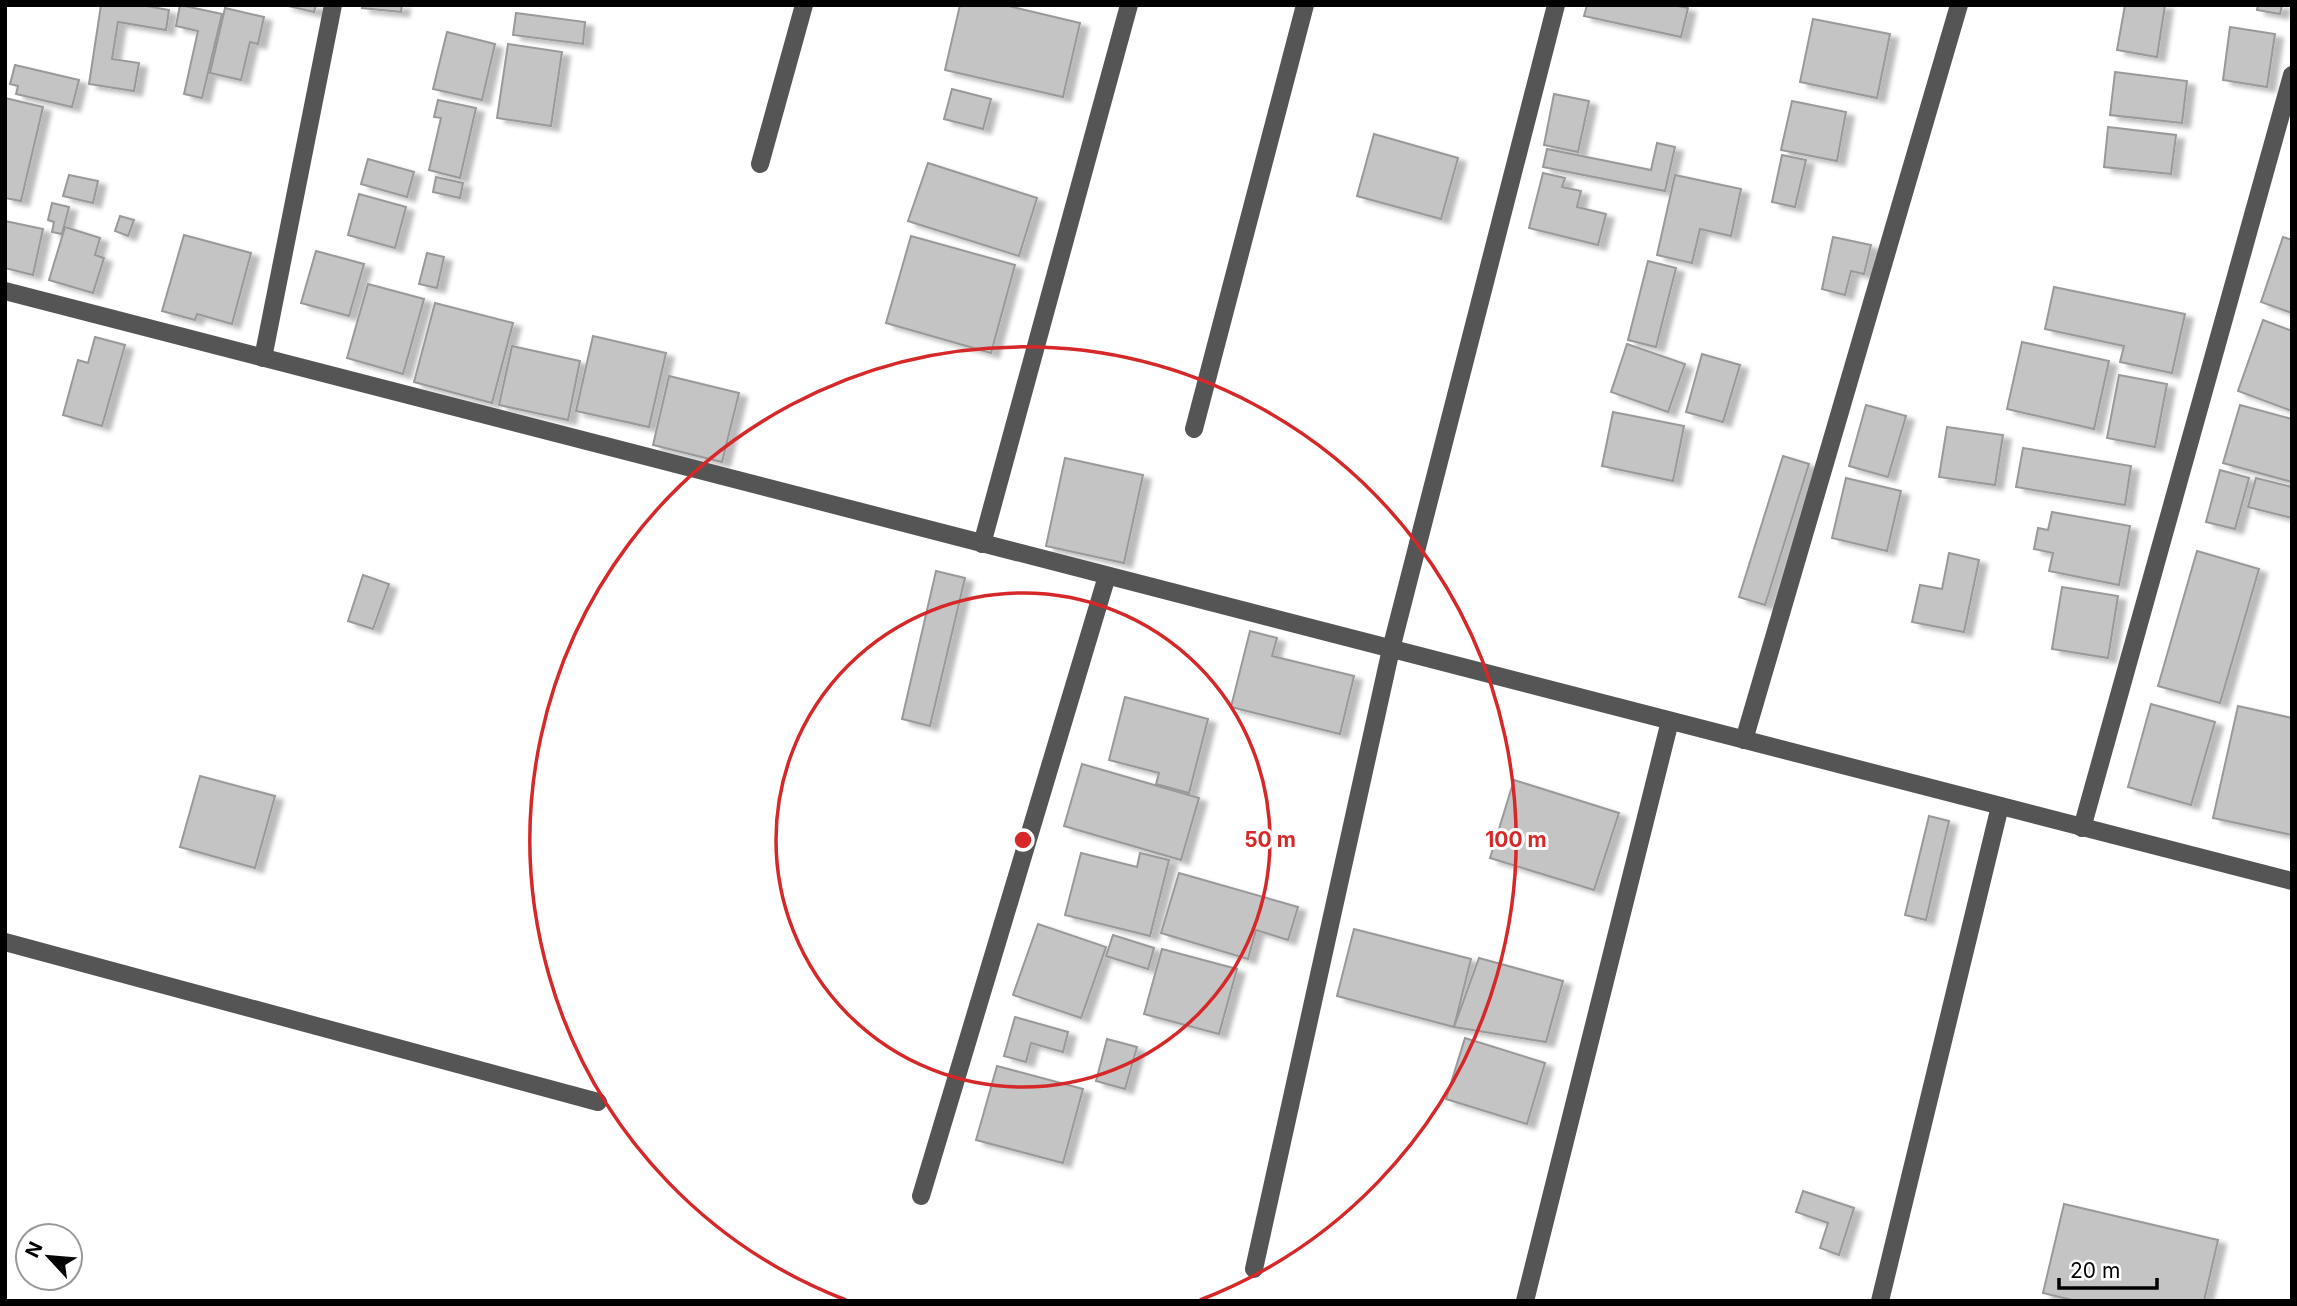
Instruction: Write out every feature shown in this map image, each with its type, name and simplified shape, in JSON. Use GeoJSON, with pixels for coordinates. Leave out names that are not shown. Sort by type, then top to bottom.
{"type":"FeatureCollection","features":[{"type":"Feature","properties":{"kind":"street"},"geometry":{"type":"LineString","coordinates":[[263,358],[333,5]]}},
{"type":"Feature","properties":{"kind":"street"},"geometry":{"type":"LineString","coordinates":[[760,164],[804,5]]}},
{"type":"Feature","properties":{"kind":"street"},"geometry":{"type":"LineString","coordinates":[[982,544],[1129,5]]}},
{"type":"Feature","properties":{"kind":"street"},"geometry":{"type":"LineString","coordinates":[[1194,429],[1305,5]]}},
{"type":"Feature","properties":{"kind":"street"},"geometry":{"type":"LineString","coordinates":[[1254,1269],[1391,649],[1556,5]]}},
{"type":"Feature","properties":{"kind":"street"},"geometry":{"type":"LineString","coordinates":[[1744,740],[1959,5]]}},
{"type":"Feature","properties":{"kind":"street"},"geometry":{"type":"LineString","coordinates":[[2082,828],[2292,75]]}},
{"type":"Feature","properties":{"kind":"street"},"geometry":{"type":"LineString","coordinates":[[5,292],[2292,881]]}},
{"type":"Feature","properties":{"kind":"street"},"geometry":{"type":"LineString","coordinates":[[921,1196],[1107,576]]}},
{"type":"Feature","properties":{"kind":"street"},"geometry":{"type":"LineString","coordinates":[[1525,1301],[1670,721]]}},
{"type":"Feature","properties":{"kind":"street"},"geometry":{"type":"LineString","coordinates":[[1880,1301],[2000,806]]}},
{"type":"Feature","properties":{"kind":"street"},"geometry":{"type":"LineString","coordinates":[[5,942],[598,1101]]}},
{"type":"Feature","properties":{"kind":"building"},"geometry":{"type":"Polygon","coordinates":[[[101,5],[141,5],[169,10],[166,30],[118,22],[112,59],[139,63],[134,91],[89,84],[101,5]]]}},
{"type":"Feature","properties":{"kind":"building"},"geometry":{"type":"Polygon","coordinates":[[[180,5],[222,14],[202,98],[184,94],[198,31],[176,26],[180,5]]]}},
{"type":"Feature","properties":{"kind":"building"},"geometry":{"type":"Polygon","coordinates":[[[284,5],[316,5],[314,12],[284,5]]]}},
{"type":"Feature","properties":{"kind":"building"},"geometry":{"type":"Polygon","coordinates":[[[362,5],[402,5],[401,12],[362,8],[362,5]]]}},
{"type":"Feature","properties":{"kind":"building"},"geometry":{"type":"Polygon","coordinates":[[[960,5],[1004,5],[1080,23],[1063,97],[945,70],[960,5]]]}},
{"type":"Feature","properties":{"kind":"building"},"geometry":{"type":"Polygon","coordinates":[[[1587,5],[1673,5],[1688,8],[1681,37],[1584,16],[1587,5]]]}},
{"type":"Feature","properties":{"kind":"building"},"geometry":{"type":"Polygon","coordinates":[[[2125,5],[2165,5],[2157,57],[2117,50],[2125,5]]]}},
{"type":"Feature","properties":{"kind":"building"},"geometry":{"type":"Polygon","coordinates":[[[2258,5],[2282,5],[2280,14],[2257,10],[2258,5]]]}},
{"type":"Feature","properties":{"kind":"building"},"geometry":{"type":"Polygon","coordinates":[[[225,8],[264,17],[258,44],[250,42],[241,80],[210,73],[225,8]]]}},
{"type":"Feature","properties":{"kind":"building"},"geometry":{"type":"Polygon","coordinates":[[[516,13],[585,22],[583,44],[513,35],[516,13]]]}},
{"type":"Feature","properties":{"kind":"building"},"geometry":{"type":"Polygon","coordinates":[[[1813,19],[1890,34],[1877,98],[1800,82],[1813,19]]]}},
{"type":"Feature","properties":{"kind":"building"},"geometry":{"type":"Polygon","coordinates":[[[2230,27],[2275,34],[2267,87],[2223,80],[2230,27]]]}},
{"type":"Feature","properties":{"kind":"building"},"geometry":{"type":"Polygon","coordinates":[[[447,32],[495,44],[482,100],[433,89],[447,32]]]}},
{"type":"Feature","properties":{"kind":"building"},"geometry":{"type":"Polygon","coordinates":[[[508,44],[562,52],[551,126],[497,118],[508,44]]]}},
{"type":"Feature","properties":{"kind":"building"},"geometry":{"type":"Polygon","coordinates":[[[15,65],[79,80],[72,107],[16,94],[18,86],[10,84],[15,65]]]}},
{"type":"Feature","properties":{"kind":"building"},"geometry":{"type":"Polygon","coordinates":[[[2115,72],[2187,81],[2182,123],[2110,115],[2115,72]]]}},
{"type":"Feature","properties":{"kind":"building"},"geometry":{"type":"Polygon","coordinates":[[[952,89],[991,99],[983,129],[944,119],[952,89]]]}},
{"type":"Feature","properties":{"kind":"building"},"geometry":{"type":"Polygon","coordinates":[[[1554,94],[1589,101],[1578,152],[1544,145],[1554,94]]]}},
{"type":"Feature","properties":{"kind":"building"},"geometry":{"type":"Polygon","coordinates":[[[5,98],[43,107],[21,201],[5,198],[5,98]]]}},
{"type":"Feature","properties":{"kind":"building"},"geometry":{"type":"Polygon","coordinates":[[[438,100],[476,108],[460,178],[429,170],[441,118],[434,117],[438,100]]]}},
{"type":"Feature","properties":{"kind":"building"},"geometry":{"type":"Polygon","coordinates":[[[1792,101],[1846,112],[1837,161],[1781,150],[1792,101]]]}},
{"type":"Feature","properties":{"kind":"building"},"geometry":{"type":"Polygon","coordinates":[[[2108,127],[2176,135],[2171,174],[2104,167],[2108,127]]]}},
{"type":"Feature","properties":{"kind":"building"},"geometry":{"type":"Polygon","coordinates":[[[1374,134],[1458,158],[1441,219],[1357,196],[1374,134]]]}},
{"type":"Feature","properties":{"kind":"building"},"geometry":{"type":"Polygon","coordinates":[[[1657,143],[1675,147],[1665,191],[1543,167],[1547,149],[1651,170],[1657,143]]]}},
{"type":"Feature","properties":{"kind":"building"},"geometry":{"type":"Polygon","coordinates":[[[1782,155],[1806,160],[1795,207],[1772,202],[1782,155]]]}},
{"type":"Feature","properties":{"kind":"building"},"geometry":{"type":"Polygon","coordinates":[[[368,159],[414,172],[407,197],[361,184],[368,159]]]}},
{"type":"Feature","properties":{"kind":"building"},"geometry":{"type":"Polygon","coordinates":[[[928,163],[1037,198],[1019,256],[908,221],[928,163]]]}},
{"type":"Feature","properties":{"kind":"building"},"geometry":{"type":"Polygon","coordinates":[[[1543,173],[1565,178],[1562,187],[1581,191],[1577,207],[1606,214],[1598,245],[1529,228],[1543,173]]]}},
{"type":"Feature","properties":{"kind":"building"},"geometry":{"type":"Polygon","coordinates":[[[69,175],[98,181],[93,203],[63,196],[69,175]]]}},
{"type":"Feature","properties":{"kind":"building"},"geometry":{"type":"Polygon","coordinates":[[[1675,175],[1741,189],[1731,236],[1700,229],[1692,263],[1657,255],[1675,175]]]}},
{"type":"Feature","properties":{"kind":"building"},"geometry":{"type":"Polygon","coordinates":[[[436,177],[463,183],[460,198],[433,192],[436,177]]]}},
{"type":"Feature","properties":{"kind":"building"},"geometry":{"type":"Polygon","coordinates":[[[359,194],[406,207],[395,248],[348,235],[359,194]]]}},
{"type":"Feature","properties":{"kind":"building"},"geometry":{"type":"Polygon","coordinates":[[[52,203],[69,207],[62,234],[52,232],[54,222],[48,220],[52,203]]]}},
{"type":"Feature","properties":{"kind":"building"},"geometry":{"type":"Polygon","coordinates":[[[120,216],[134,220],[128,236],[115,231],[120,216]]]}},
{"type":"Feature","properties":{"kind":"building"},"geometry":{"type":"Polygon","coordinates":[[[5,221],[43,229],[33,275],[5,268],[5,221]]]}},
{"type":"Feature","properties":{"kind":"building"},"geometry":{"type":"Polygon","coordinates":[[[65,227],[100,238],[95,255],[104,258],[93,293],[49,280],[65,227]]]}},
{"type":"Feature","properties":{"kind":"building"},"geometry":{"type":"Polygon","coordinates":[[[184,235],[251,253],[232,324],[197,314],[195,320],[162,311],[184,235]]]}},
{"type":"Feature","properties":{"kind":"building"},"geometry":{"type":"Polygon","coordinates":[[[911,236],[1015,265],[991,353],[886,323],[911,236]]]}},
{"type":"Feature","properties":{"kind":"building"},"geometry":{"type":"Polygon","coordinates":[[[1833,237],[1871,245],[1864,274],[1851,271],[1845,295],[1822,289],[1833,237]]]}},
{"type":"Feature","properties":{"kind":"building"},"geometry":{"type":"Polygon","coordinates":[[[2283,237],[2292,240],[2292,313],[2261,302],[2283,237]]]}},
{"type":"Feature","properties":{"kind":"building"},"geometry":{"type":"Polygon","coordinates":[[[316,251],[364,264],[349,316],[301,303],[316,251]]]}},
{"type":"Feature","properties":{"kind":"building"},"geometry":{"type":"Polygon","coordinates":[[[427,253],[444,257],[437,288],[419,284],[427,253]]]}},
{"type":"Feature","properties":{"kind":"building"},"geometry":{"type":"Polygon","coordinates":[[[1648,261],[1676,268],[1656,347],[1628,340],[1648,261]]]}},
{"type":"Feature","properties":{"kind":"building"},"geometry":{"type":"Polygon","coordinates":[[[368,284],[424,299],[403,374],[347,358],[368,284]]]}},
{"type":"Feature","properties":{"kind":"building"},"geometry":{"type":"Polygon","coordinates":[[[2054,287],[2185,314],[2172,373],[2120,362],[2124,346],[2045,329],[2054,287]]]}},
{"type":"Feature","properties":{"kind":"building"},"geometry":{"type":"Polygon","coordinates":[[[435,303],[513,323],[492,403],[414,382],[435,303]]]}},
{"type":"Feature","properties":{"kind":"building"},"geometry":{"type":"Polygon","coordinates":[[[2263,320],[2292,331],[2292,411],[2238,391],[2263,320]]]}},
{"type":"Feature","properties":{"kind":"building"},"geometry":{"type":"Polygon","coordinates":[[[593,336],[666,353],[649,427],[576,411],[593,336]]]}},
{"type":"Feature","properties":{"kind":"building"},"geometry":{"type":"Polygon","coordinates":[[[95,337],[125,345],[102,426],[63,415],[78,360],[88,363],[95,337]]]}},
{"type":"Feature","properties":{"kind":"building"},"geometry":{"type":"Polygon","coordinates":[[[2022,342],[2109,361],[2094,429],[2007,409],[2022,342]]]}},
{"type":"Feature","properties":{"kind":"building"},"geometry":{"type":"Polygon","coordinates":[[[1627,344],[1685,364],[1668,412],[1611,392],[1627,344]]]}},
{"type":"Feature","properties":{"kind":"building"},"geometry":{"type":"Polygon","coordinates":[[[512,346],[580,361],[568,420],[499,405],[512,346]]]}},
{"type":"Feature","properties":{"kind":"building"},"geometry":{"type":"Polygon","coordinates":[[[1702,354],[1740,365],[1723,422],[1686,412],[1702,354]]]}},
{"type":"Feature","properties":{"kind":"building"},"geometry":{"type":"Polygon","coordinates":[[[2119,375],[2167,384],[2155,447],[2107,438],[2119,375]]]}},
{"type":"Feature","properties":{"kind":"building"},"geometry":{"type":"Polygon","coordinates":[[[669,376],[739,393],[722,462],[653,445],[669,376]]]}},
{"type":"Feature","properties":{"kind":"building"},"geometry":{"type":"Polygon","coordinates":[[[1866,405],[1906,416],[1888,477],[1849,466],[1866,405]]]}},
{"type":"Feature","properties":{"kind":"building"},"geometry":{"type":"Polygon","coordinates":[[[2240,405],[2292,419],[2292,482],[2223,463],[2240,405]]]}},
{"type":"Feature","properties":{"kind":"building"},"geometry":{"type":"Polygon","coordinates":[[[1613,412],[1684,426],[1673,481],[1602,466],[1613,412]]]}},
{"type":"Feature","properties":{"kind":"building"},"geometry":{"type":"Polygon","coordinates":[[[1947,427],[2003,435],[1995,485],[1939,477],[1947,427]]]}},
{"type":"Feature","properties":{"kind":"building"},"geometry":{"type":"Polygon","coordinates":[[[2023,448],[2131,466],[2125,505],[2016,487],[2023,448]]]}},
{"type":"Feature","properties":{"kind":"building"},"geometry":{"type":"Polygon","coordinates":[[[1783,456],[1809,464],[1765,605],[1739,597],[1783,456]]]}},
{"type":"Feature","properties":{"kind":"building"},"geometry":{"type":"Polygon","coordinates":[[[1065,458],[1143,475],[1124,563],[1046,546],[1065,458]]]}},
{"type":"Feature","properties":{"kind":"building"},"geometry":{"type":"Polygon","coordinates":[[[2220,470],[2249,478],[2235,529],[2206,522],[2220,470]]]}},
{"type":"Feature","properties":{"kind":"building"},"geometry":{"type":"Polygon","coordinates":[[[1846,478],[1901,491],[1887,551],[1832,538],[1846,478]]]}},
{"type":"Feature","properties":{"kind":"building"},"geometry":{"type":"Polygon","coordinates":[[[2256,478],[2292,487],[2292,518],[2248,507],[2256,478]]]}},
{"type":"Feature","properties":{"kind":"building"},"geometry":{"type":"Polygon","coordinates":[[[2052,512],[2130,526],[2119,585],[2049,571],[2053,553],[2034,549],[2038,528],[2048,530],[2052,512]]]}},
{"type":"Feature","properties":{"kind":"building"},"geometry":{"type":"Polygon","coordinates":[[[2197,551],[2259,569],[2220,703],[2158,686],[2197,551]]]}},
{"type":"Feature","properties":{"kind":"building"},"geometry":{"type":"Polygon","coordinates":[[[1949,553],[1979,560],[1964,632],[1912,622],[1920,585],[1942,589],[1949,553]]]}},
{"type":"Feature","properties":{"kind":"building"},"geometry":{"type":"Polygon","coordinates":[[[936,571],[965,578],[930,726],[902,719],[936,571]]]}},
{"type":"Feature","properties":{"kind":"building"},"geometry":{"type":"Polygon","coordinates":[[[363,575],[389,584],[373,629],[348,621],[363,575]]]}},
{"type":"Feature","properties":{"kind":"building"},"geometry":{"type":"Polygon","coordinates":[[[2062,587],[2118,596],[2108,658],[2052,649],[2062,587]]]}},
{"type":"Feature","properties":{"kind":"building"},"geometry":{"type":"Polygon","coordinates":[[[1250,631],[1277,638],[1272,656],[1354,676],[1340,734],[1231,707],[1250,631]]]}},
{"type":"Feature","properties":{"kind":"building"},"geometry":{"type":"Polygon","coordinates":[[[1125,697],[1208,719],[1189,793],[1156,784],[1159,773],[1109,760],[1125,697]]]}},
{"type":"Feature","properties":{"kind":"building"},"geometry":{"type":"Polygon","coordinates":[[[2151,704],[2215,722],[2191,805],[2128,787],[2151,704]]]}},
{"type":"Feature","properties":{"kind":"building"},"geometry":{"type":"Polygon","coordinates":[[[2238,706],[2292,718],[2292,835],[2213,818],[2238,706]]]}},
{"type":"Feature","properties":{"kind":"building"},"geometry":{"type":"Polygon","coordinates":[[[1082,764],[1199,798],[1181,860],[1064,826],[1082,764]]]}},
{"type":"Feature","properties":{"kind":"building"},"geometry":{"type":"Polygon","coordinates":[[[200,776],[275,796],[255,868],[180,847],[200,776]]]}},
{"type":"Feature","properties":{"kind":"building"},"geometry":{"type":"Polygon","coordinates":[[[1514,780],[1619,813],[1594,890],[1490,858],[1514,780]]]}},
{"type":"Feature","properties":{"kind":"building"},"geometry":{"type":"Polygon","coordinates":[[[1929,816],[1949,821],[1926,920],[1905,915],[1929,816]]]}},
{"type":"Feature","properties":{"kind":"building"},"geometry":{"type":"Polygon","coordinates":[[[1081,853],[1137,867],[1140,853],[1169,860],[1150,936],[1065,915],[1081,853]]]}},
{"type":"Feature","properties":{"kind":"building"},"geometry":{"type":"Polygon","coordinates":[[[1179,873],[1298,907],[1288,940],[1256,930],[1248,959],[1161,933],[1179,873]]]}},
{"type":"Feature","properties":{"kind":"building"},"geometry":{"type":"Polygon","coordinates":[[[1038,924],[1106,947],[1081,1018],[1013,995],[1038,924]]]}},
{"type":"Feature","properties":{"kind":"building"},"geometry":{"type":"Polygon","coordinates":[[[1354,929],[1471,959],[1454,1027],[1337,996],[1354,929]]]}},
{"type":"Feature","properties":{"kind":"building"},"geometry":{"type":"Polygon","coordinates":[[[1113,935],[1154,948],[1148,969],[1106,956],[1113,935]]]}},
{"type":"Feature","properties":{"kind":"building"},"geometry":{"type":"Polygon","coordinates":[[[1162,949],[1237,969],[1219,1034],[1144,1014],[1162,949]]]}},
{"type":"Feature","properties":{"kind":"building"},"geometry":{"type":"Polygon","coordinates":[[[1479,958],[1563,981],[1546,1042],[1454,1027],[1479,958]]]}},
{"type":"Feature","properties":{"kind":"building"},"geometry":{"type":"Polygon","coordinates":[[[1015,1017],[1068,1032],[1063,1052],[1031,1043],[1026,1062],[1004,1056],[1015,1017]]]}},
{"type":"Feature","properties":{"kind":"building"},"geometry":{"type":"Polygon","coordinates":[[[1465,1038],[1545,1063],[1527,1124],[1446,1099],[1465,1038]]]}},
{"type":"Feature","properties":{"kind":"building"},"geometry":{"type":"Polygon","coordinates":[[[1107,1039],[1137,1047],[1125,1089],[1096,1081],[1107,1039]]]}},
{"type":"Feature","properties":{"kind":"building"},"geometry":{"type":"Polygon","coordinates":[[[997,1066],[1083,1089],[1063,1163],[976,1140],[997,1066]]]}},
{"type":"Feature","properties":{"kind":"building"},"geometry":{"type":"Polygon","coordinates":[[[1803,1191],[1854,1208],[1839,1255],[1820,1248],[1828,1223],[1796,1212],[1803,1191]]]}},
{"type":"Feature","properties":{"kind":"building"},"geometry":{"type":"Polygon","coordinates":[[[2064,1204],[2218,1240],[2204,1301],[2076,1301],[2043,1293],[2064,1204]]]}}]}
